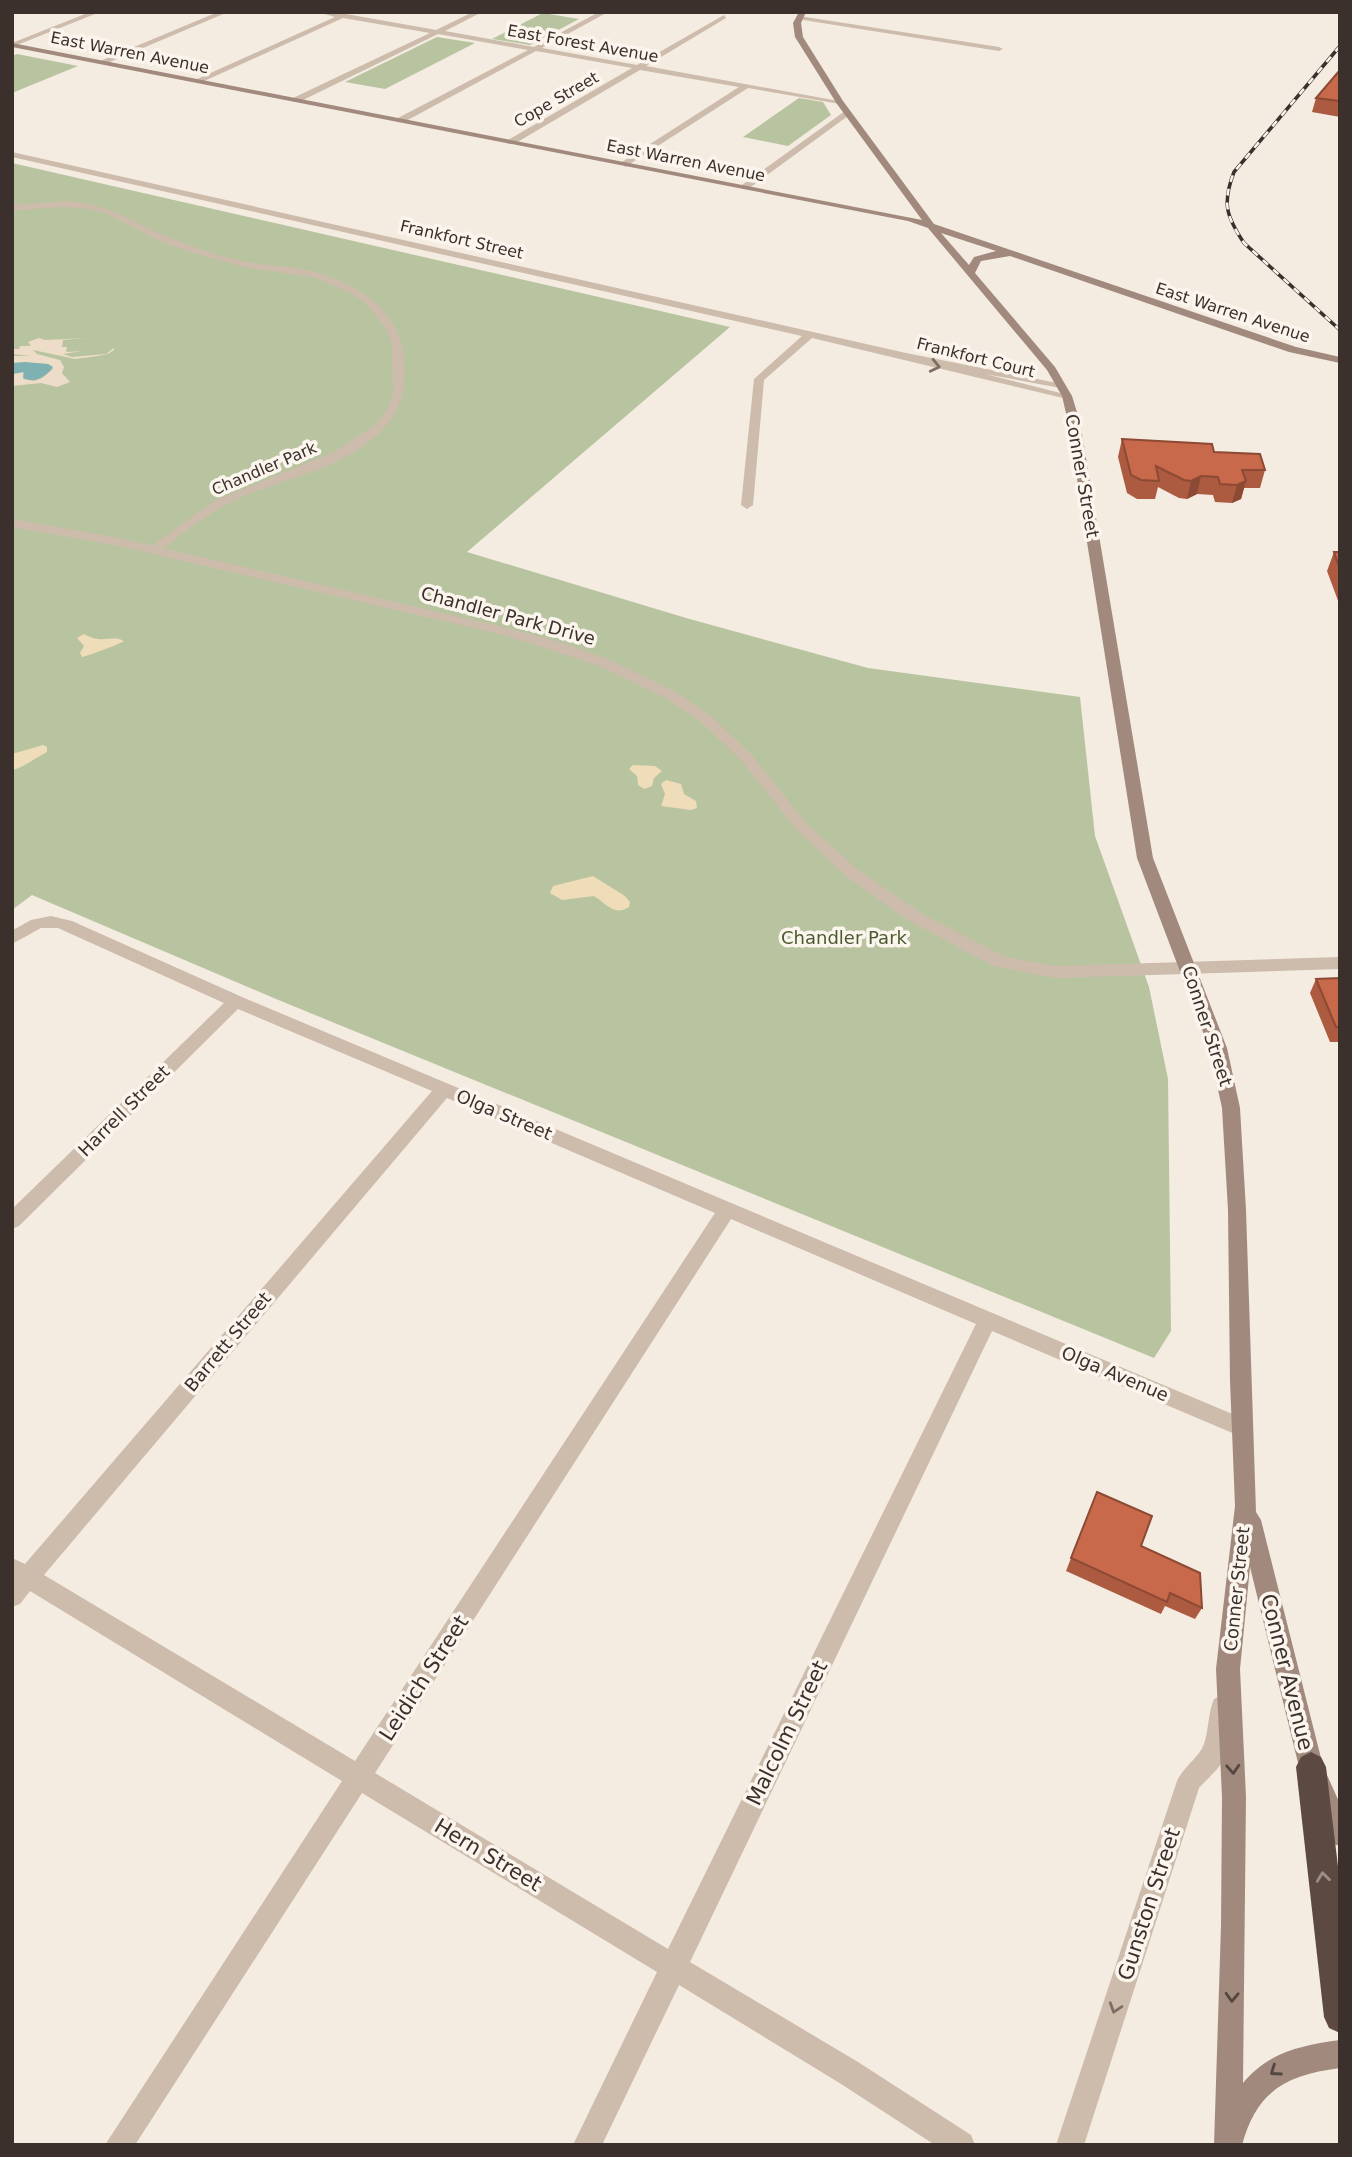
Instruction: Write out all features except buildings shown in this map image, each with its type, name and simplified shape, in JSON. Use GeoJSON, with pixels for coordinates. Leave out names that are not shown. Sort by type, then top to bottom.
{"type":"FeatureCollection","features":[{"type":"Feature","properties":{"kind":"highway"},"geometry":{"type":"LineString","coordinates":[[1311,1767],[1340,2017]]}},
{"type":"Feature","properties":{"kind":"main road","name":"Conner Street"},"geometry":{"type":"LineString","coordinates":[[801,15],[799,37],[840,102],[930,225],[1051,369],[1064,391],[1074,422],[1145,858],[1218,1048],[1231,1108],[1237,1210],[1246,1506],[1228,1669],[1234,1797],[1228,2144]]}},
{"type":"Feature","properties":{"kind":"main road","name":"East Warren Avenue"},"geometry":{"type":"LineString","coordinates":[[13,45],[930,225],[1293,350],[1340,360]]}},
{"type":"Feature","properties":{"kind":"main road"},"geometry":{"type":"LineString","coordinates":[[970,273],[973,263],[984,256],[1020,256]]}},
{"type":"Feature","properties":{"kind":"main road","name":"Conner Avenue"},"geometry":{"type":"LineString","coordinates":[[1246,1506],[1311,1767],[1340,1834]]}},
{"type":"Feature","properties":{"kind":"main road"},"geometry":{"type":"LineString","coordinates":[[1228,2144],[1246,2101],[1259,2082],[1284,2065],[1301,2058],[1340,2054]]}},
{"type":"Feature","properties":{"kind":"street"},"geometry":{"type":"LineString","coordinates":[[13,45],[97,12]]}},
{"type":"Feature","properties":{"kind":"street"},"geometry":{"type":"LineString","coordinates":[[102,62],[225,12]]}},
{"type":"Feature","properties":{"kind":"street","name":"East Forest Avenue"},"geometry":{"type":"LineString","coordinates":[[321,12],[840,102]]}},
{"type":"Feature","properties":{"kind":"street"},"geometry":{"type":"LineString","coordinates":[[197,81],[351,12]]}},
{"type":"Feature","properties":{"kind":"street"},"geometry":{"type":"LineString","coordinates":[[296,100],[479,12]]}},
{"type":"Feature","properties":{"kind":"street"},"geometry":{"type":"LineString","coordinates":[[401,120],[605,12]]}},
{"type":"Feature","properties":{"kind":"street"},"geometry":{"type":"LineString","coordinates":[[801,15],[999,49]]}},
{"type":"Feature","properties":{"kind":"street","name":"Cope Street"},"geometry":{"type":"LineString","coordinates":[[511,142],[724,17]]}},
{"type":"Feature","properties":{"kind":"street"},"geometry":{"type":"LineString","coordinates":[[625,164],[746,86]]}},
{"type":"Feature","properties":{"kind":"street"},"geometry":{"type":"LineString","coordinates":[[746,187],[848,113]]}},
{"type":"Feature","properties":{"kind":"street","name":"Frankfort Street"},"geometry":{"type":"LineString","coordinates":[[12,154],[906,356]]}},
{"type":"Feature","properties":{"kind":"street","name":"Chandler Park"},"geometry":{"type":"LineString","coordinates":[[12,208],[44,204],[91,206],[115,213],[163,240],[225,260],[314,275],[346,287],[368,301],[394,333],[400,354],[399,391],[393,409],[377,428],[310,468],[216,505],[154,550]]}},
{"type":"Feature","properties":{"kind":"street"},"geometry":{"type":"LineString","coordinates":[[747,505],[759,379],[811,333]]}},
{"type":"Feature","properties":{"kind":"street","name":"Frankfort Court"},"geometry":{"type":"LineString","coordinates":[[906,356],[926,358],[1064,391]]}},
{"type":"Feature","properties":{"kind":"street","name":"Chandler Park Drive"},"geometry":{"type":"LineString","coordinates":[[12,523],[154,550],[507,632],[578,652],[625,672],[691,708],[725,735],[802,827],[853,874],[915,917],[1000,961],[1029,969],[1056,972],[1340,963]]}},
{"type":"Feature","properties":{"kind":"street","name":"Olga Street"},"geometry":{"type":"LineString","coordinates":[[17,935],[34,924],[55,921],[236,1001],[987,1321]]}},
{"type":"Feature","properties":{"kind":"street","name":"Harrell Street"},"geometry":{"type":"LineString","coordinates":[[12,1221],[236,1001]]}},
{"type":"Feature","properties":{"kind":"street","name":"Barrett Street"},"geometry":{"type":"LineString","coordinates":[[18,1580],[444,1089]]}},
{"type":"Feature","properties":{"kind":"street","name":"Leidich Street"},"geometry":{"type":"LineString","coordinates":[[119,2145],[727,1210]]}},
{"type":"Feature","properties":{"kind":"street","name":"Olga Avenue"},"geometry":{"type":"LineString","coordinates":[[987,1321],[1242,1428]]}},
{"type":"Feature","properties":{"kind":"street","name":"Malcolm Street"},"geometry":{"type":"LineString","coordinates":[[587,2145],[987,1321]]}},
{"type":"Feature","properties":{"kind":"street","name":"Hern Street"},"geometry":{"type":"LineString","coordinates":[[18,1580],[360,1777],[848,2072],[961,2145]]}},
{"type":"Feature","properties":{"kind":"street","name":"Gunston Street"},"geometry":{"type":"LineString","coordinates":[[1070,2145],[1189,1781],[1215,1752],[1228,1669]]}},
{"type":"Feature","properties":{"kind":"green space"},"geometry":{"type":"Polygon","coordinates":[[[543,13],[579,19],[530,45],[492,39],[543,13]]]}},
{"type":"Feature","properties":{"kind":"green space"},"geometry":{"type":"Polygon","coordinates":[[[437,37],[475,43],[385,89],[345,82],[437,37]]]}},
{"type":"Feature","properties":{"kind":"green space"},"geometry":{"type":"Polygon","coordinates":[[[17,54],[78,66],[12,93],[12,56],[17,54]]]}},
{"type":"Feature","properties":{"kind":"green space"},"geometry":{"type":"Polygon","coordinates":[[[799,98],[823,102],[831,115],[788,146],[743,137],[799,98]]]}},
{"type":"Feature","properties":{"kind":"green space","name":"Chandler Park"},"geometry":{"type":"Polygon","coordinates":[[[12,163],[730,327],[467,552],[686,618],[868,668],[1080,697],[1095,836],[1149,987],[1168,1079],[1171,1331],[1154,1358],[276,999],[32,895],[12,910],[12,163]]]}},
{"type":"Feature","properties":{"kind":"sand"},"geometry":{"type":"Polygon","coordinates":[[[84,634],[96,639],[115,638],[124,641],[82,657],[80,653],[84,646],[77,638],[84,634]]]}},
{"type":"Feature","properties":{"kind":"sand"},"geometry":{"type":"Polygon","coordinates":[[[43,745],[47,747],[47,752],[12,770],[12,754],[43,745]]]}},
{"type":"Feature","properties":{"kind":"sand"},"geometry":{"type":"Polygon","coordinates":[[[633,765],[655,766],[662,771],[654,778],[652,786],[644,789],[638,785],[637,776],[629,769],[633,765]]]}},
{"type":"Feature","properties":{"kind":"sand"},"geometry":{"type":"Polygon","coordinates":[[[666,780],[681,784],[684,794],[696,801],[697,808],[691,810],[661,806],[665,794],[661,784],[666,780]]]}},
{"type":"Feature","properties":{"kind":"sand"},"geometry":{"type":"Polygon","coordinates":[[[593,876],[625,896],[630,902],[629,907],[614,910],[594,896],[562,900],[550,893],[553,886],[593,876]]]}},
{"type":"Feature","properties":{"kind":"shaded area"},"geometry":{"type":"Polygon","coordinates":[[[39,338],[86,338],[63,340],[62,347],[67,347],[66,352],[82,351],[63,354],[72,357],[106,354],[114,350],[108,354],[75,359],[33,350],[37,354],[60,360],[64,367],[62,373],[70,382],[57,387],[41,383],[12,386],[12,374],[23,372],[24,379],[34,381],[53,369],[48,364],[12,363],[12,356],[30,356],[12,354],[12,349],[31,346],[28,342],[39,338]]]}},
{"type":"Feature","properties":{"kind":"water"},"geometry":{"type":"Polygon","coordinates":[[[25,362],[53,367],[36,380],[23,378],[24,372],[12,374],[12,363],[25,362]]]}},
{"type":"Feature","properties":{"kind":"railway"},"geometry":{"type":"LineString","coordinates":[[1340,46],[1234,172],[1227,201],[1233,225],[1244,243],[1340,330]]}}]}
